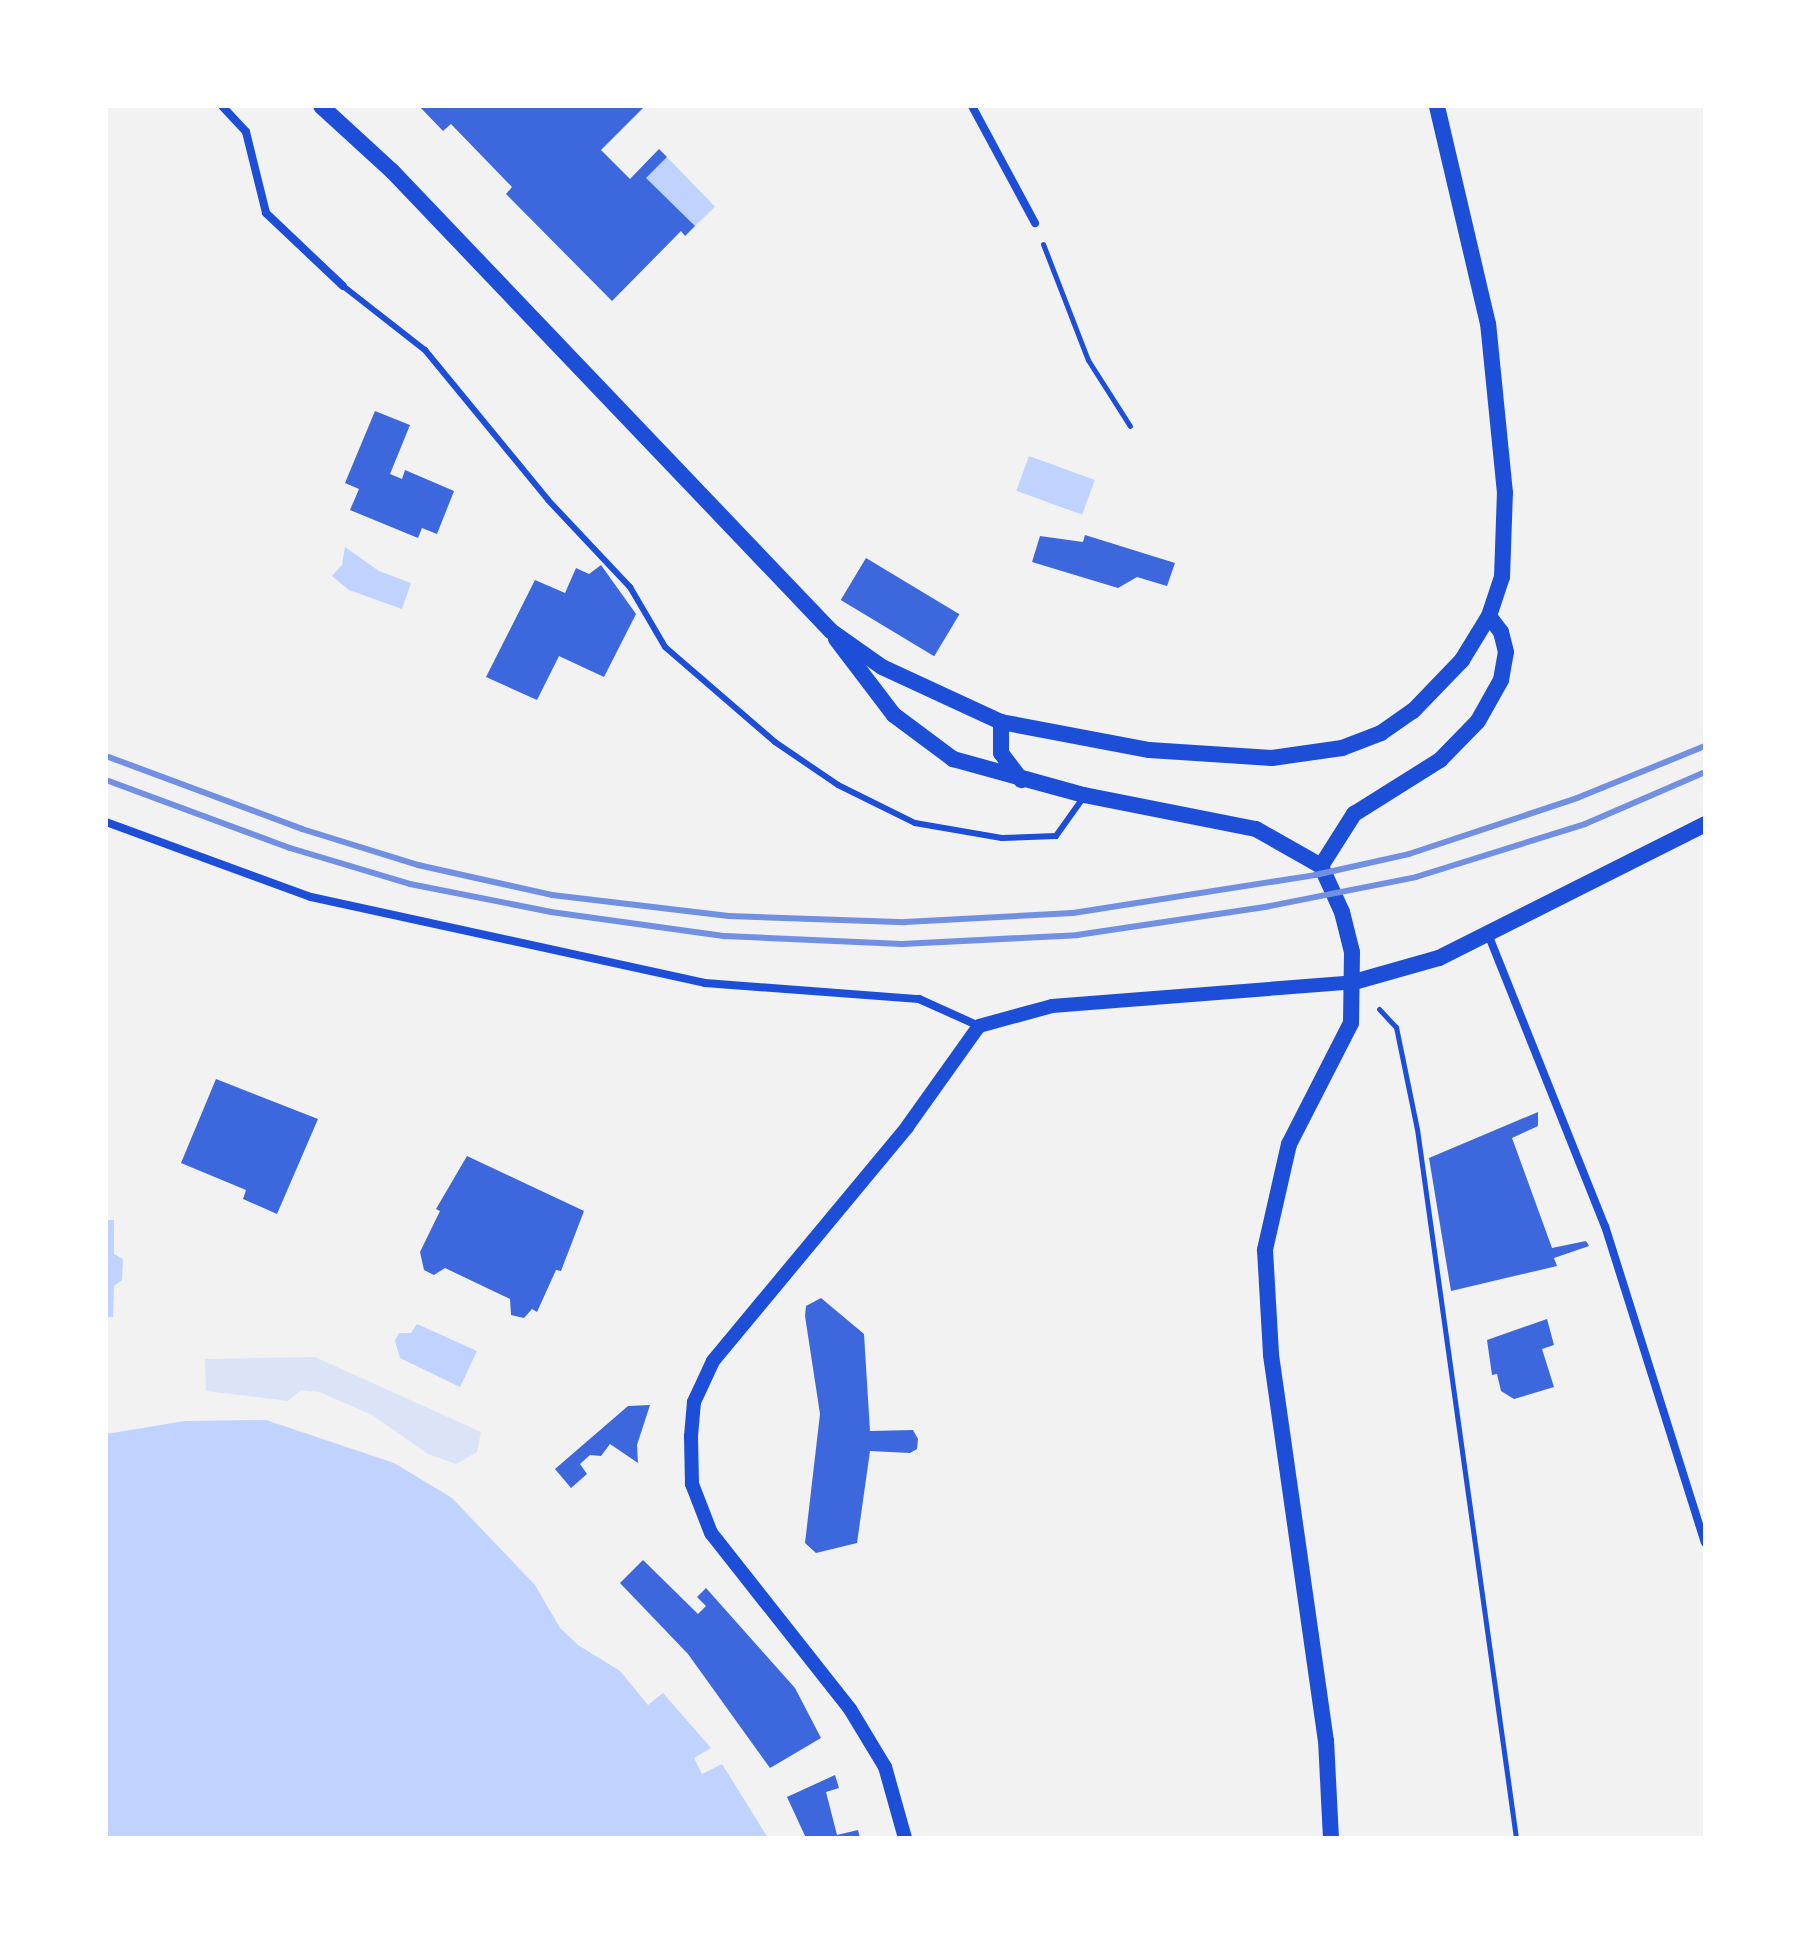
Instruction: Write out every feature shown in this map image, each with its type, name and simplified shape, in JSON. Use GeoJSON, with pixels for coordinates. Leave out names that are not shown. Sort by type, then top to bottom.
{"type":"FeatureCollection","features":[{"type":"Feature","properties":{"kind":"main road"},"geometry":{"type":"LineString","coordinates":[[321,106],[392,171],[831,631],[882,667],[1001,722],[1149,750],[1272,758],[1342,748],[1381,733],[1413,711],[1462,660],[1489,616],[1502,577],[1506,538],[1500,434],[1488,324],[1437,106]]}},
{"type":"Feature","properties":{"kind":"main road"},"geometry":{"type":"LineString","coordinates":[[1321,866],[1354,814],[1440,760],[1478,721],[1501,680],[1506,652],[1501,632],[1489,616]]}},
{"type":"Feature","properties":{"kind":"main road"},"geometry":{"type":"LineString","coordinates":[[831,631],[859,675],[923,741],[953,759],[1084,795],[1200,815],[1256,829],[1291,846],[1321,866],[1342,912],[1352,952],[1354,982],[1351,1023],[1289,1144],[1265,1250],[1271,1355],[1326,1740],[1331,1838]]}},
{"type":"Feature","properties":{"kind":"main road"},"geometry":{"type":"LineString","coordinates":[[1001,722],[1001,753],[1021,780]]}},
{"type":"Feature","properties":{"kind":"main road"},"geometry":{"type":"LineString","coordinates":[[1354,982],[1439,958],[1705,824]]}},
{"type":"Feature","properties":{"kind":"street"},"geometry":{"type":"LineString","coordinates":[[222,106],[246,132],[266,213],[343,286]]}},
{"type":"Feature","properties":{"kind":"street"},"geometry":{"type":"LineString","coordinates":[[972,106],[1035,223]]}},
{"type":"Feature","properties":{"kind":"street"},"geometry":{"type":"LineString","coordinates":[[106,822],[311,897],[705,983],[919,999],[979,1026]]}},
{"type":"Feature","properties":{"kind":"street"},"geometry":{"type":"LineString","coordinates":[[1487,933],[1605,1226],[1705,1543]]}},
{"type":"Feature","properties":{"kind":"street"},"geometry":{"type":"LineString","coordinates":[[905,1838],[885,1767],[850,1709],[711,1533],[692,1484],[694,1402],[713,1361],[907,1127],[979,1026],[1052,1006],[1354,982]]}},
{"type":"Feature","properties":{"kind":"lane"},"geometry":{"type":"LineString","coordinates":[[343,286],[425,350],[548,500],[630,587],[665,647],[775,742],[838,785],[915,823],[987,835],[1056,836],[1079,810],[1084,795]]}},
{"type":"Feature","properties":{"kind":"path"},"geometry":{"type":"LineString","coordinates":[[1035,223],[1088,360],[1130,426]]}},
{"type":"Feature","properties":{"kind":"path"},"geometry":{"type":"LineString","coordinates":[[1354,982],[1396,1027],[1417,1129],[1516,1838]]}},
{"type":"Feature","properties":{"kind":"shaded area"},"geometry":{"type":"Polygon","coordinates":[[[315,1357],[481,1432],[477,1452],[456,1464],[428,1454],[372,1415],[319,1392],[301,1390],[288,1401],[206,1391],[205,1359],[315,1357]]]}},
{"type":"Feature","properties":{"kind":"water"},"geometry":{"type":"Polygon","coordinates":[[[667,157],[715,207],[693,227],[645,178],[667,157]]]}},
{"type":"Feature","properties":{"kind":"water"},"geometry":{"type":"Polygon","coordinates":[[[1029,456],[1095,480],[1082,515],[1016,491],[1029,456]]]}},
{"type":"Feature","properties":{"kind":"water"},"geometry":{"type":"Polygon","coordinates":[[[345,547],[379,571],[411,583],[402,609],[349,590],[332,576],[342,565],[345,547]]]}},
{"type":"Feature","properties":{"kind":"water"},"geometry":{"type":"Polygon","coordinates":[[[106,1220],[114,1220],[114,1254],[123,1259],[122,1280],[114,1286],[113,1317],[106,1317],[106,1220]]]}},
{"type":"Feature","properties":{"kind":"water"},"geometry":{"type":"Polygon","coordinates":[[[417,1324],[477,1351],[460,1387],[400,1358],[395,1341],[399,1333],[411,1333],[417,1324]]]}},
{"type":"Feature","properties":{"kind":"water"},"geometry":{"type":"Polygon","coordinates":[[[266,1420],[394,1463],[452,1498],[535,1585],[560,1628],[578,1645],[620,1671],[648,1705],[663,1693],[711,1748],[694,1758],[702,1774],[722,1764],[768,1838],[106,1838],[106,1434],[185,1421],[266,1420]]]}},
{"type":"Feature","properties":{"kind":"building"},"geometry":{"type":"Polygon","coordinates":[[[419,106],[645,106],[601,150],[630,179],[659,149],[667,157],[646,178],[695,226],[685,236],[681,231],[612,301],[506,194],[512,187],[451,124],[443,131],[419,106]]]}},
{"type":"Feature","properties":{"kind":"building"},"geometry":{"type":"Polygon","coordinates":[[[375,411],[410,425],[390,474],[402,479],[405,470],[454,491],[437,534],[422,528],[418,538],[350,510],[359,489],[345,483],[375,411]]]}},
{"type":"Feature","properties":{"kind":"building"},"geometry":{"type":"Polygon","coordinates":[[[1085,535],[1175,563],[1167,586],[1137,577],[1118,588],[1032,562],[1040,536],[1083,542],[1085,535]]]}},
{"type":"Feature","properties":{"kind":"building"},"geometry":{"type":"Polygon","coordinates":[[[866,558],[959,614],[934,656],[841,600],[866,558]]]}},
{"type":"Feature","properties":{"kind":"building"},"geometry":{"type":"Polygon","coordinates":[[[601,565],[636,614],[604,677],[559,656],[537,700],[486,677],[535,580],[565,593],[576,568],[589,574],[601,565]]]}},
{"type":"Feature","properties":{"kind":"building"},"geometry":{"type":"Polygon","coordinates":[[[216,1079],[318,1119],[277,1214],[243,1199],[246,1190],[181,1163],[216,1079]]]}},
{"type":"Feature","properties":{"kind":"building"},"geometry":{"type":"Polygon","coordinates":[[[1538,1112],[1538,1126],[1512,1138],[1552,1248],[1586,1241],[1589,1246],[1554,1258],[1557,1266],[1451,1291],[1429,1158],[1538,1112]]]}},
{"type":"Feature","properties":{"kind":"building"},"geometry":{"type":"Polygon","coordinates":[[[467,1156],[584,1211],[561,1271],[556,1270],[537,1312],[532,1309],[524,1318],[511,1315],[510,1299],[445,1268],[434,1275],[424,1270],[420,1252],[440,1211],[436,1209],[467,1156]]]}},
{"type":"Feature","properties":{"kind":"building"},"geometry":{"type":"Polygon","coordinates":[[[821,1298],[864,1334],[870,1431],[913,1430],[918,1439],[917,1449],[910,1453],[870,1451],[857,1543],[816,1553],[805,1543],[820,1414],[805,1316],[806,1306],[821,1298]]]}},
{"type":"Feature","properties":{"kind":"building"},"geometry":{"type":"Polygon","coordinates":[[[1547,1319],[1554,1345],[1542,1349],[1554,1387],[1514,1399],[1501,1391],[1497,1374],[1492,1375],[1487,1340],[1547,1319]]]}},
{"type":"Feature","properties":{"kind":"building"},"geometry":{"type":"Polygon","coordinates":[[[650,1405],[637,1445],[638,1463],[610,1444],[601,1456],[590,1455],[580,1464],[587,1474],[571,1488],[555,1469],[628,1406],[650,1405]]]}},
{"type":"Feature","properties":{"kind":"building"},"geometry":{"type":"Polygon","coordinates":[[[643,1560],[698,1614],[706,1606],[697,1597],[706,1588],[795,1688],[821,1738],[770,1768],[688,1654],[620,1583],[643,1560]]]}},
{"type":"Feature","properties":{"kind":"building"},"geometry":{"type":"Polygon","coordinates":[[[835,1775],[839,1788],[826,1792],[837,1835],[858,1830],[860,1838],[806,1838],[787,1797],[835,1775]]]}},
{"type":"Feature","properties":{"kind":"railway"},"geometry":{"type":"LineString","coordinates":[[106,756],[302,829],[418,865],[552,895],[729,916],[905,922],[1073,913],[1315,875],[1409,854],[1577,798],[1705,746]]}},
{"type":"Feature","properties":{"kind":"railway"},"geometry":{"type":"LineString","coordinates":[[106,780],[290,848],[410,884],[551,912],[725,936],[902,944],[1077,935],[1265,907],[1416,877],[1585,824],[1705,772]]}}]}
